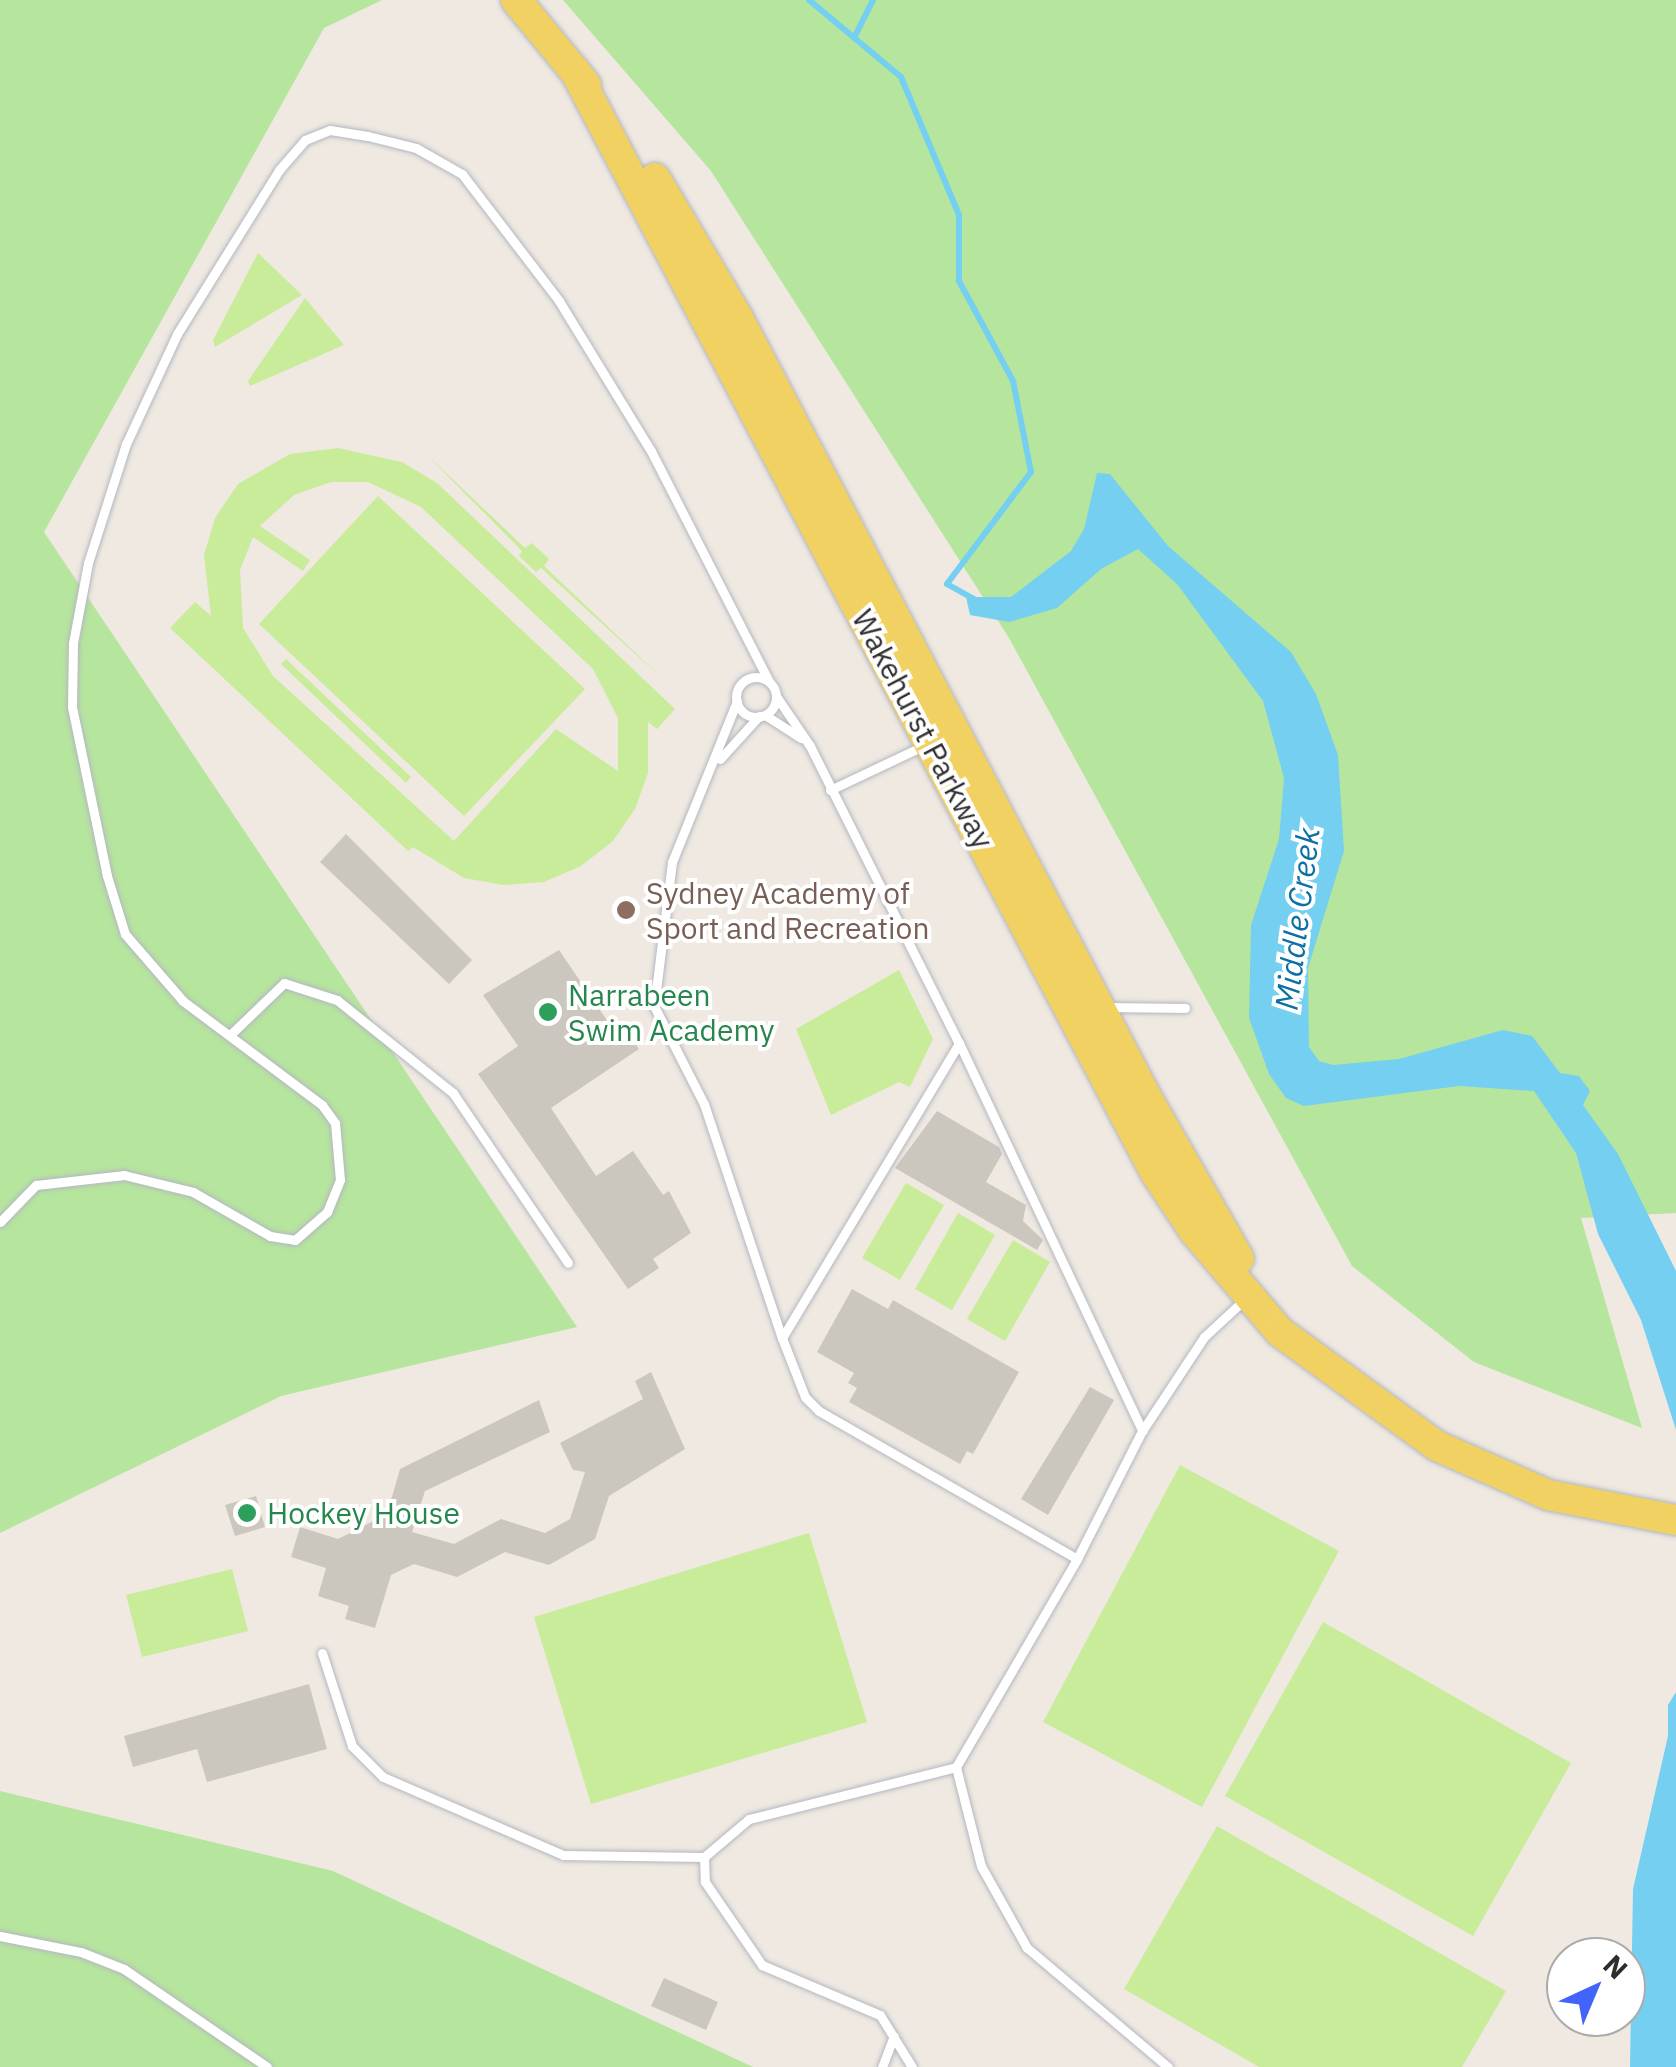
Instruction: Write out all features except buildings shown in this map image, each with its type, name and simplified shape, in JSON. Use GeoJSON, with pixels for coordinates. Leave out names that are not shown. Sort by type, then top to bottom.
{"type":"FeatureCollection","features":[{"type":"Feature","properties":{"kind":"main road","name":"Wakehurst Parkway"},"geometry":{"type":"LineString","coordinates":[[516,0],[575,71],[664,192],[738,318],[1099,1008],[1253,1292]]}},
{"type":"Feature","properties":{"kind":"main road","name":"Wakehurst Parkway"},"geometry":{"type":"LineString","coordinates":[[575,71],[1155,1172],[1253,1292],[1314,1356],[1392,1419],[1493,1474],[1584,1504],[1676,1520]]}},
{"type":"Feature","properties":{"kind":"lane"},"geometry":{"type":"LineString","coordinates":[[0,1222],[36,1184],[124,1175],[194,1192],[270,1236],[296,1240],[311,1230],[340,1180],[335,1123],[306,1087],[183,1001],[125,934],[106,876],[72,706],[72,643],[88,563],[126,444],[176,334],[280,170],[306,140],[330,130],[416,148],[462,174],[559,302],[652,451],[776,696],[810,746],[958,1043],[1142,1431]]}},
{"type":"Feature","properties":{"kind":"lane"},"geometry":{"type":"LineString","coordinates":[[769,682],[746,680],[698,811],[672,862],[654,1006],[704,1104],[805,1397],[820,1410],[1077,1558]]}},
{"type":"Feature","properties":{"kind":"lane"},"geometry":{"type":"LineString","coordinates":[[717,762],[776,696]]}},
{"type":"Feature","properties":{"kind":"lane"},"geometry":{"type":"LineString","coordinates":[[737,701],[747,714],[762,716],[810,746]]}},
{"type":"Feature","properties":{"kind":"lane"},"geometry":{"type":"LineString","coordinates":[[830,790],[929,743]]}},
{"type":"Feature","properties":{"kind":"lane"},"geometry":{"type":"LineString","coordinates":[[230,1034],[284,983],[337,1000],[453,1092],[568,1263]]}},
{"type":"Feature","properties":{"kind":"lane"},"geometry":{"type":"LineString","coordinates":[[1099,1008],[1185,1008]]}},
{"type":"Feature","properties":{"kind":"lane"},"geometry":{"type":"LineString","coordinates":[[782,1338],[958,1043]]}},
{"type":"Feature","properties":{"kind":"lane"},"geometry":{"type":"LineString","coordinates":[[1168,2067],[1028,1948],[980,1866],[956,1766],[1077,1558],[1142,1431],[1204,1337],[1253,1292]]}},
{"type":"Feature","properties":{"kind":"lane"},"geometry":{"type":"LineString","coordinates":[[322,1654],[352,1746],[383,1776],[562,1855],[704,1857],[748,1819],[956,1766]]}},
{"type":"Feature","properties":{"kind":"lane"},"geometry":{"type":"LineString","coordinates":[[704,1857],[705,1882],[762,1965],[854,2000],[880,2015],[912,2067]]}},
{"type":"Feature","properties":{"kind":"lane"},"geometry":{"type":"LineString","coordinates":[[0,1936],[81,1952],[124,1969],[267,2067]]}},
{"type":"Feature","properties":{"kind":"lane"},"geometry":{"type":"LineString","coordinates":[[882,2067],[894,2036]]}},
{"type":"Feature","properties":{"kind":"green space"},"geometry":{"type":"Polygon","coordinates":[[[0,0],[382,0],[324,28],[44,532],[577,1327],[281,1396],[0,1533],[0,0]]]}},
{"type":"Feature","properties":{"kind":"green space"},"geometry":{"type":"Polygon","coordinates":[[[563,0],[1676,0],[1676,1213],[1581,1218],[1642,1428],[1474,1362],[1352,1266],[1009,638],[711,171],[563,0]]]}},
{"type":"Feature","properties":{"kind":"green space"},"geometry":{"type":"Polygon","coordinates":[[[258,253],[302,295],[215,347],[213,340],[258,253]]]}},
{"type":"Feature","properties":{"kind":"green space"},"geometry":{"type":"Polygon","coordinates":[[[305,298],[344,345],[250,386],[248,381],[305,298]]]}},
{"type":"Feature","properties":{"kind":"green space"},"geometry":{"type":"Polygon","coordinates":[[[338,448],[402,462],[437,483],[675,709],[657,729],[648,722],[648,773],[635,809],[613,841],[581,866],[544,882],[504,885],[464,878],[413,847],[408,851],[170,628],[195,602],[211,616],[204,555],[215,518],[238,484],[290,454],[338,448]],[[331,482],[294,495],[260,526],[310,560],[303,571],[253,537],[240,570],[243,628],[273,676],[454,841],[556,729],[618,771],[618,718],[593,669],[421,507],[368,482],[331,482]]]}},
{"type":"Feature","properties":{"kind":"green space"},"geometry":{"type":"Polygon","coordinates":[[[425,453],[525,548],[532,543],[549,559],[544,566],[665,681],[541,568],[536,572],[519,556],[522,551],[425,453]]]}},
{"type":"Feature","properties":{"kind":"green space"},"geometry":{"type":"Polygon","coordinates":[[[378,496],[585,689],[464,816],[259,624],[378,496]]]}},
{"type":"Feature","properties":{"kind":"green space"},"geometry":{"type":"Polygon","coordinates":[[[286,659],[411,777],[406,783],[281,664],[286,659]]]}},
{"type":"Feature","properties":{"kind":"green space"},"geometry":{"type":"Polygon","coordinates":[[[899,970],[933,1039],[910,1087],[899,1082],[831,1115],[796,1029],[899,970]]]}},
{"type":"Feature","properties":{"kind":"green space"},"geometry":{"type":"Polygon","coordinates":[[[906,1183],[944,1205],[900,1280],[862,1258],[906,1183]]]}},
{"type":"Feature","properties":{"kind":"green space"},"geometry":{"type":"Polygon","coordinates":[[[958,1213],[995,1235],[952,1310],[915,1289],[958,1213]]]}},
{"type":"Feature","properties":{"kind":"green space"},"geometry":{"type":"Polygon","coordinates":[[[1013,1240],[1050,1262],[1005,1341],[967,1319],[1013,1240]]]}},
{"type":"Feature","properties":{"kind":"green space"},"geometry":{"type":"Polygon","coordinates":[[[1180,1465],[1339,1551],[1202,1807],[1043,1722],[1180,1465]]]}},
{"type":"Feature","properties":{"kind":"green space"},"geometry":{"type":"Polygon","coordinates":[[[809,1533],[867,1722],[591,1804],[534,1617],[809,1533]]]}},
{"type":"Feature","properties":{"kind":"green space"},"geometry":{"type":"Polygon","coordinates":[[[232,1569],[248,1631],[142,1657],[126,1595],[232,1569]]]}},
{"type":"Feature","properties":{"kind":"green space"},"geometry":{"type":"Polygon","coordinates":[[[1323,1622],[1571,1763],[1473,1936],[1225,1796],[1323,1622]]]}},
{"type":"Feature","properties":{"kind":"green space"},"geometry":{"type":"Polygon","coordinates":[[[0,1791],[333,1871],[753,2067],[0,2067],[0,1791]]]}},
{"type":"Feature","properties":{"kind":"green space"},"geometry":{"type":"Polygon","coordinates":[[[1217,1826],[1506,1991],[1462,2067],[1259,2067],[1124,1989],[1217,1826]]]}},
{"type":"Feature","properties":{"kind":"water"},"geometry":{"type":"Polygon","coordinates":[[[1097,473],[1110,474],[1168,546],[1291,652],[1316,694],[1338,755],[1344,851],[1308,968],[1309,1047],[1319,1061],[1333,1065],[1399,1059],[1503,1030],[1532,1036],[1560,1073],[1579,1076],[1590,1091],[1583,1105],[1618,1154],[1676,1271],[1676,1430],[1641,1320],[1598,1234],[1576,1153],[1534,1091],[1459,1086],[1304,1106],[1286,1098],[1269,1074],[1249,1018],[1251,925],[1279,839],[1284,778],[1263,701],[1177,584],[1138,549],[1101,569],[1057,608],[1009,622],[970,615],[966,597],[1011,597],[1071,551],[1084,529],[1097,473]]]}},
{"type":"Feature","properties":{"kind":"water"},"geometry":{"type":"Polygon","coordinates":[[[1676,1692],[1676,2067],[1630,2067],[1631,2037],[1646,2037],[1646,1937],[1632,1937],[1633,1889],[1668,1736],[1668,1705],[1676,1692]]]}},
{"type":"Feature","properties":{"kind":"waterway","name":"Middle Creek"},"geometry":{"type":"LineString","coordinates":[[809,0],[901,77],[959,215],[959,281],[1013,381],[1031,472],[947,584],[974,599]]}},
{"type":"Feature","properties":{"kind":"waterway"},"geometry":{"type":"LineString","coordinates":[[855,36],[873,0]]}},
{"type":"Feature","properties":{"kind":"place","name":"Sydney Academy of Sport and Recreation"},"geometry":{"type":"Point","coordinates":[626,910]}},
{"type":"Feature","properties":{"kind":"place","name":"Narrabeen Swim Academy"},"geometry":{"type":"Point","coordinates":[548,1012]}},
{"type":"Feature","properties":{"kind":"place","name":"Hockey House"},"geometry":{"type":"Point","coordinates":[247,1513]}}]}
